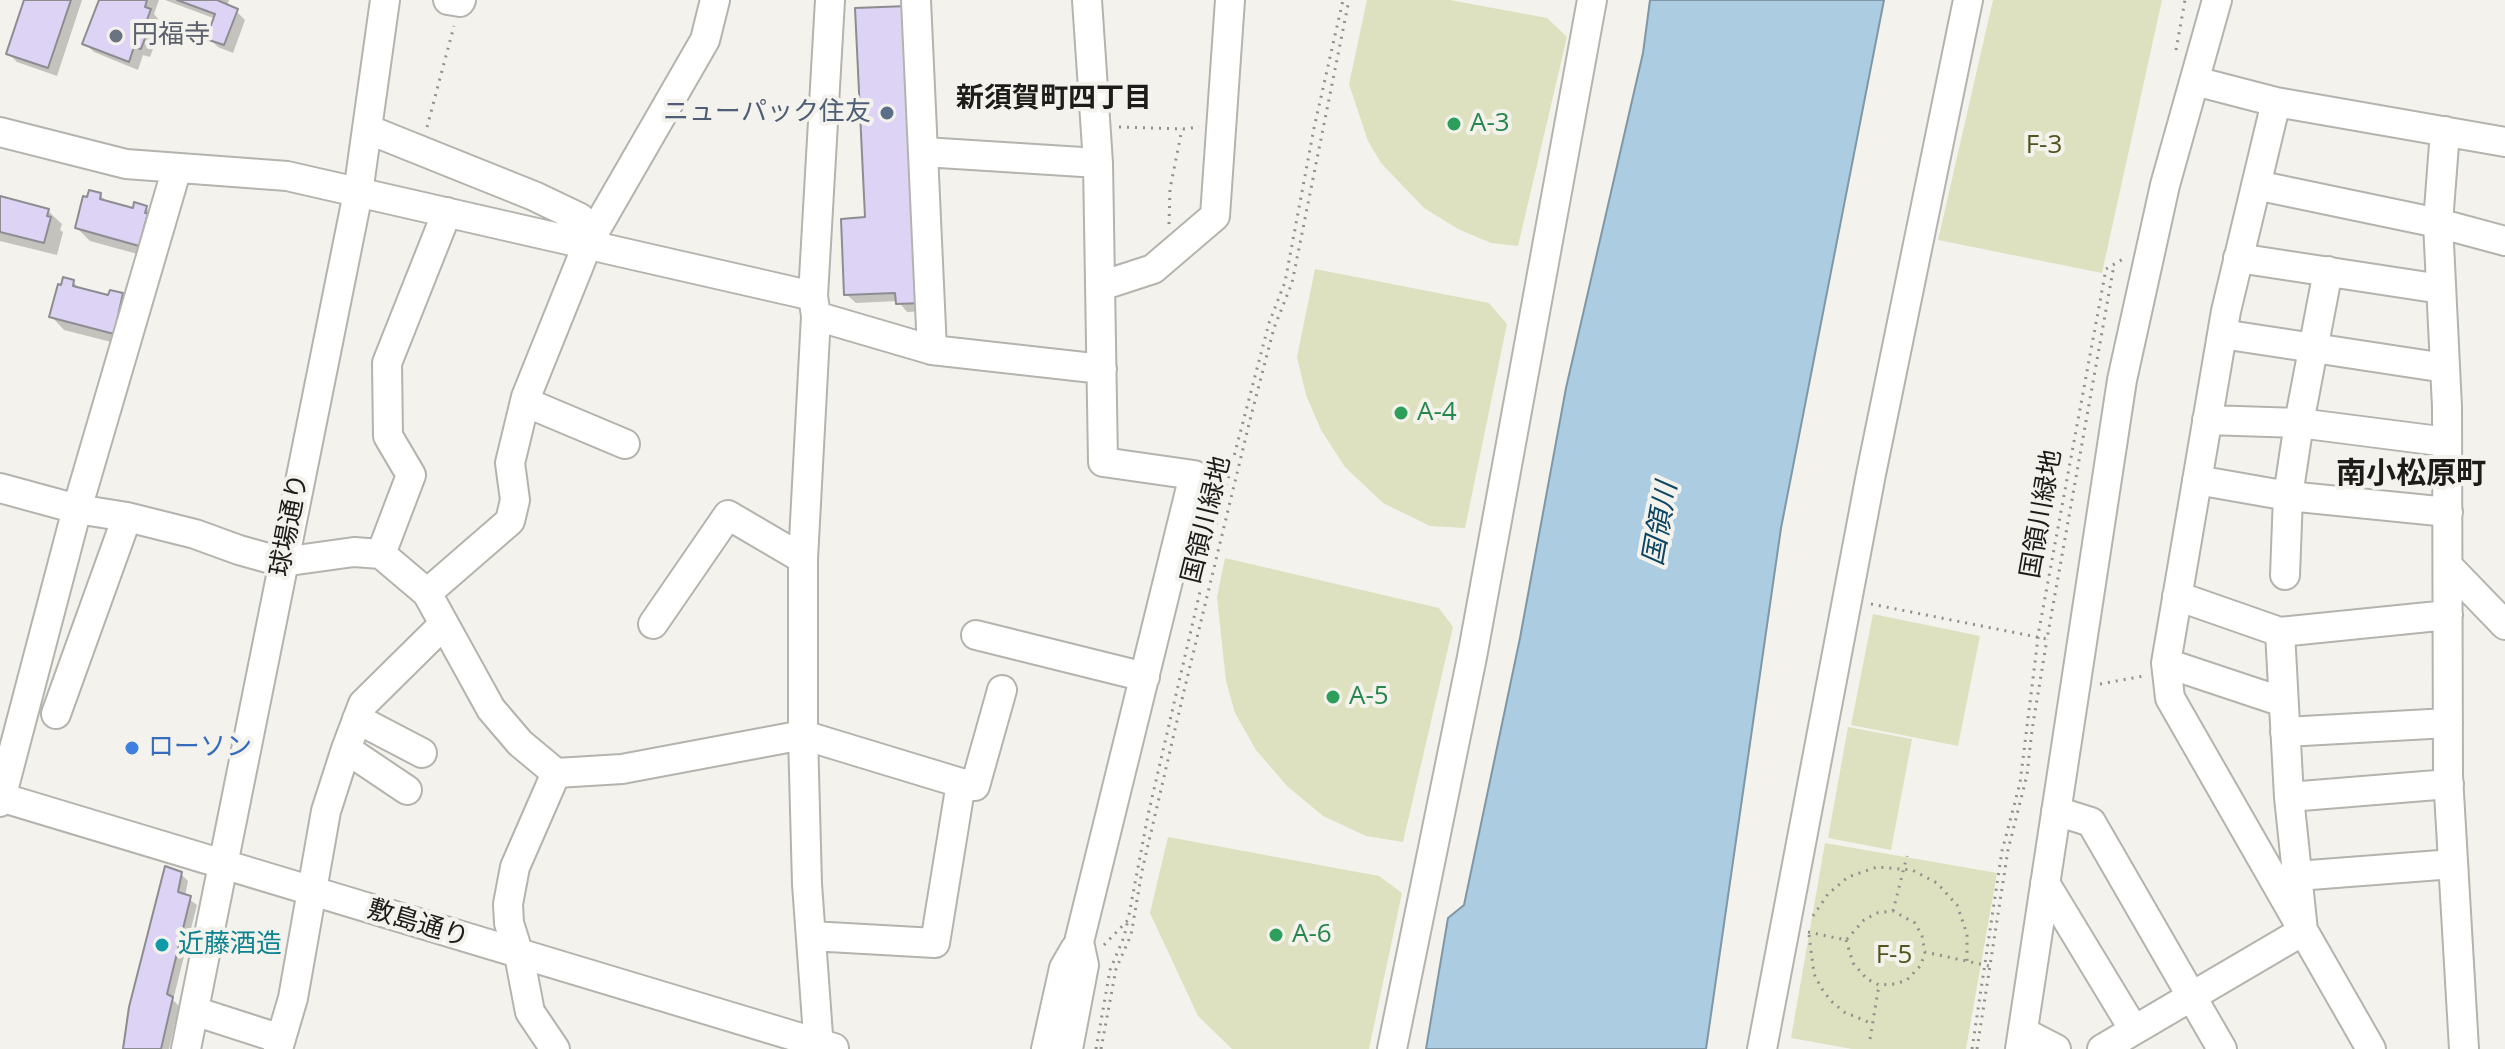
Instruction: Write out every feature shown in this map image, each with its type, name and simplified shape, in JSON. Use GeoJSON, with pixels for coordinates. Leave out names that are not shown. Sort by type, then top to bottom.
{"type":"FeatureCollection","features":[{"type":"Feature","properties":{"kind":"street","name":"球場通り"},"geometry":{"type":"LineString","coordinates":[[186,1049],[358,193],[385,0]]}},
{"type":"Feature","properties":{"kind":"street"},"geometry":{"type":"LineString","coordinates":[[427,593],[510,521],[515,500],[510,463],[525,402],[591,238],[705,40],[715,0]]}},
{"type":"Feature","properties":{"kind":"street"},"geometry":{"type":"LineString","coordinates":[[825,1048],[807,884],[803,559],[830,0]]}},
{"type":"Feature","properties":{"kind":"street"},"geometry":{"type":"LineString","coordinates":[[916,0],[932,350]]}},
{"type":"Feature","properties":{"kind":"street"},"geometry":{"type":"LineString","coordinates":[[1068,1049],[1082,953],[1194,475],[1103,462],[1098,163],[1087,0]]}},
{"type":"Feature","properties":{"kind":"street"},"geometry":{"type":"LineString","coordinates":[[1101,286],[1153,269],[1215,216],[1230,0]]}},
{"type":"Feature","properties":{"kind":"street"},"geometry":{"type":"LineString","coordinates":[[1392,1049],[1472,657],[1592,0]]}},
{"type":"Feature","properties":{"kind":"street"},"geometry":{"type":"LineString","coordinates":[[1762,1049],[1919,232],[1968,0]]}},
{"type":"Feature","properties":{"kind":"street"},"geometry":{"type":"LineString","coordinates":[[2056,1049],[2022,1040],[2074,693],[2125,365],[2165,185],[2185,71],[2217,0]]}},
{"type":"Feature","properties":{"kind":"street"},"geometry":{"type":"LineString","coordinates":[[2185,71],[2276,102],[2505,142]]}},
{"type":"Feature","properties":{"kind":"street"},"geometry":{"type":"LineString","coordinates":[[2276,102],[2222,334],[2167,669],[2170,698],[2371,1049]]}},
{"type":"Feature","properties":{"kind":"street"},"geometry":{"type":"LineString","coordinates":[[367,129],[534,196],[580,218],[591,238]]}},
{"type":"Feature","properties":{"kind":"street"},"geometry":{"type":"LineString","coordinates":[[2445,131],[2438,223],[2447,442],[2449,784],[2464,1049]]}},
{"type":"Feature","properties":{"kind":"street"},"geometry":{"type":"LineString","coordinates":[[0,132],[126,164],[287,176],[447,212],[591,238],[814,306],[932,350],[1102,369]]}},
{"type":"Feature","properties":{"kind":"street"},"geometry":{"type":"LineString","coordinates":[[924,152],[1098,163]]}},
{"type":"Feature","properties":{"kind":"street"},"geometry":{"type":"LineString","coordinates":[[0,799],[77,509],[177,168]]}},
{"type":"Feature","properties":{"kind":"street"},"geometry":{"type":"LineString","coordinates":[[2256,185],[2438,223],[2505,241]]}},
{"type":"Feature","properties":{"kind":"street"},"geometry":{"type":"LineString","coordinates":[[381,554],[411,475],[388,436],[387,363],[447,212]]}},
{"type":"Feature","properties":{"kind":"street"},"geometry":{"type":"LineString","coordinates":[[2238,258],[2441,289]]}},
{"type":"Feature","properties":{"kind":"street"},"geometry":{"type":"LineString","coordinates":[[2285,575],[2288,496],[2328,271]]}},
{"type":"Feature","properties":{"kind":"street"},"geometry":{"type":"LineString","coordinates":[[2222,334],[2445,368]]}},
{"type":"Feature","properties":{"kind":"street"},"geometry":{"type":"LineString","coordinates":[[525,402],[625,444]]}},
{"type":"Feature","properties":{"kind":"street"},"geometry":{"type":"LineString","coordinates":[[2207,420],[2299,423],[2447,442]]}},
{"type":"Feature","properties":{"kind":"street"},"geometry":{"type":"LineString","coordinates":[[2197,480],[2288,496],[2448,512]]}},
{"type":"Feature","properties":{"kind":"street"},"geometry":{"type":"LineString","coordinates":[[0,488],[77,509],[127,517],[195,534],[282,562],[354,552],[381,554],[427,593],[491,709],[520,743],[556,773],[622,769],[803,735],[975,786],[1002,690]]}},
{"type":"Feature","properties":{"kind":"street"},"geometry":{"type":"LineString","coordinates":[[653,624],[728,515],[803,559]]}},
{"type":"Feature","properties":{"kind":"street"},"geometry":{"type":"LineString","coordinates":[[56,714],[127,517]]}},
{"type":"Feature","properties":{"kind":"street"},"geometry":{"type":"LineString","coordinates":[[2448,566],[2505,625]]}},
{"type":"Feature","properties":{"kind":"street"},"geometry":{"type":"LineString","coordinates":[[2177,596],[2280,632],[2448,615]]}},
{"type":"Feature","properties":{"kind":"street"},"geometry":{"type":"LineString","coordinates":[[194,1011],[280,1044],[293,998],[326,811],[357,719],[363,704],[444,624]]}},
{"type":"Feature","properties":{"kind":"street"},"geometry":{"type":"LineString","coordinates":[[2280,632],[2289,797],[2303,931]]}},
{"type":"Feature","properties":{"kind":"street"},"geometry":{"type":"LineString","coordinates":[[976,635],[1145,677]]}},
{"type":"Feature","properties":{"kind":"street"},"geometry":{"type":"LineString","coordinates":[[2167,669],[2283,702]]}},
{"type":"Feature","properties":{"kind":"street"},"geometry":{"type":"LineString","coordinates":[[357,719],[422,753]]}},
{"type":"Feature","properties":{"kind":"street"},"geometry":{"type":"LineString","coordinates":[[2285,732],[2448,723]]}},
{"type":"Feature","properties":{"kind":"street"},"geometry":{"type":"LineString","coordinates":[[346,749],[407,790]]}},
{"type":"Feature","properties":{"kind":"street"},"geometry":{"type":"LineString","coordinates":[[555,1049],[530,1012],[509,923],[508,904],[515,867],[556,773]]}},
{"type":"Feature","properties":{"kind":"street"},"geometry":{"type":"LineString","coordinates":[[811,936],[935,943],[961,783]]}},
{"type":"Feature","properties":{"kind":"street"},"geometry":{"type":"LineString","coordinates":[[2289,797],[2449,784]]}},
{"type":"Feature","properties":{"kind":"street","name":"敷島通り"},"geometry":{"type":"LineString","coordinates":[[0,799],[825,1048]]}},
{"type":"Feature","properties":{"kind":"street"},"geometry":{"type":"LineString","coordinates":[[2056,811],[2091,822],[2222,1049]]}},
{"type":"Feature","properties":{"kind":"street"},"geometry":{"type":"LineString","coordinates":[[2297,876],[2453,864]]}},
{"type":"Feature","properties":{"kind":"street"},"geometry":{"type":"LineString","coordinates":[[2045,883],[2134,1030]]}},
{"type":"Feature","properties":{"kind":"street"},"geometry":{"type":"LineString","coordinates":[[2102,1049],[2303,931]]}},
{"type":"Feature","properties":{"kind":"street"},"geometry":{"type":"LineString","coordinates":[[1046,1049],[1064,968],[1082,953]]}},
{"type":"Feature","properties":{"kind":"path"},"geometry":{"type":"LineString","coordinates":[[1098,1049],[1110,970],[1124,937],[1148,815],[1212,540],[1269,323],[1285,282],[1314,128],[1343,0]]}},
{"type":"Feature","properties":{"kind":"path","name":"国領川緑地"},"geometry":{"type":"LineString","coordinates":[[1098,1049],[1116,969],[1131,935],[1142,871],[1251,416],[1274,328],[1292,283],[1349,0]]}},
{"type":"Feature","properties":{"kind":"path"},"geometry":{"type":"LineString","coordinates":[[2185,0],[2185,71]]}},
{"type":"Feature","properties":{"kind":"path"},"geometry":{"type":"LineString","coordinates":[[421,151],[457,1]]}},
{"type":"Feature","properties":{"kind":"path"},"geometry":{"type":"LineString","coordinates":[[1095,127],[1182,129],[1221,124]]}},
{"type":"Feature","properties":{"kind":"path"},"geometry":{"type":"LineString","coordinates":[[1174,251],[1169,235],[1170,189],[1182,129]]}},
{"type":"Feature","properties":{"kind":"path","name":"国領川緑地"},"geometry":{"type":"LineString","coordinates":[[1975,1049],[1983,965],[2002,851],[2020,783],[2039,637],[2106,269],[2122,261],[2126,246]]}},
{"type":"Feature","properties":{"kind":"path"},"geometry":{"type":"LineString","coordinates":[[1975,1049],[2008,850],[2027,775],[2082,432],[2114,265]]}},
{"type":"Feature","properties":{"kind":"path"},"geometry":{"type":"LineString","coordinates":[[1847,600],[2047,639]]}},
{"type":"Feature","properties":{"kind":"path"},"geometry":{"type":"LineString","coordinates":[[2074,693],[2167,669]]}},
{"type":"Feature","properties":{"kind":"path"},"geometry":{"type":"LineString","coordinates":[[1893,911],[1907,856]]}},
{"type":"Feature","properties":{"kind":"path"},"geometry":{"type":"LineString","coordinates":[[1873,1024],[1844,1012],[1831,1001],[1814,974],[1809,932],[1814,914],[1828,894],[1848,877],[1877,867],[1903,869],[1937,883],[1957,905],[1967,934],[1967,962]]}},
{"type":"Feature","properties":{"kind":"path"},"geometry":{"type":"LineString","coordinates":[[1893,911],[1915,923],[1925,952],[1921,965],[1907,980],[1879,985],[1867,979],[1853,963],[1846,940],[1864,920],[1877,913],[1893,911]]}},
{"type":"Feature","properties":{"kind":"path"},"geometry":{"type":"LineString","coordinates":[[1082,953],[1128,920]]}},
{"type":"Feature","properties":{"kind":"path"},"geometry":{"type":"LineString","coordinates":[[1809,932],[1846,940]]}},
{"type":"Feature","properties":{"kind":"path"},"geometry":{"type":"LineString","coordinates":[[1925,952],[1989,966]]}},
{"type":"Feature","properties":{"kind":"path"},"geometry":{"type":"LineString","coordinates":[[1870,1039],[1879,985]]}},
{"type":"Feature","properties":{"kind":"green space","name":"A-3"},"geometry":{"type":"Polygon","coordinates":[[[1367,0],[1450,0],[1547,18],[1567,37],[1518,246],[1491,243],[1458,229],[1424,208],[1381,163],[1368,141],[1349,84],[1367,0]]]}},
{"type":"Feature","properties":{"kind":"green space","name":"F-3"},"geometry":{"type":"Polygon","coordinates":[[[1993,0],[2162,0],[2102,273],[1938,240],[1993,0]]]}},
{"type":"Feature","properties":{"kind":"green space","name":"A-4"},"geometry":{"type":"Polygon","coordinates":[[[1315,269],[1489,303],[1507,324],[1465,528],[1430,526],[1383,503],[1345,467],[1321,430],[1306,395],[1297,357],[1315,269]]]}},
{"type":"Feature","properties":{"kind":"green space","name":"A-5"},"geometry":{"type":"Polygon","coordinates":[[[1225,558],[1439,608],[1453,627],[1403,842],[1366,836],[1323,816],[1287,786],[1256,750],[1235,713],[1226,681],[1217,597],[1225,558]]]}},
{"type":"Feature","properties":{"kind":"green space"},"geometry":{"type":"Polygon","coordinates":[[[1873,614],[1980,636],[1958,746],[1851,725],[1873,614]]]}},
{"type":"Feature","properties":{"kind":"green space"},"geometry":{"type":"Polygon","coordinates":[[[1848,727],[1912,739],[1891,850],[1828,838],[1848,727]]]}},
{"type":"Feature","properties":{"kind":"green space","name":"A-6"},"geometry":{"type":"Polygon","coordinates":[[[1168,837],[1379,876],[1402,893],[1369,1049],[1232,1049],[1198,1016],[1150,913],[1168,837]]]}},
{"type":"Feature","properties":{"kind":"green space","name":"F-5"},"geometry":{"type":"Polygon","coordinates":[[[1825,843],[1997,873],[1966,1049],[1852,1049],[1791,1038],[1825,843]]]}},
{"type":"Feature","properties":{"kind":"water","name":"国領川"},"geometry":{"type":"Polygon","coordinates":[[[1650,0],[1884,0],[1781,528],[1706,1049],[1426,1049],[1448,918],[1464,905],[1520,638],[1566,388],[1643,53],[1650,0]]]}},
{"type":"Feature","properties":{"kind":"building"},"geometry":{"type":"Polygon","coordinates":[[[24,0],[71,0],[48,68],[6,54],[24,0]]]}},
{"type":"Feature","properties":{"kind":"building","name":"円福寺"},"geometry":{"type":"Polygon","coordinates":[[[99,0],[147,0],[145,7],[151,9],[145,25],[149,27],[141,49],[134,47],[129,62],[82,44],[99,0]]]}},
{"type":"Feature","properties":{"kind":"building","name":"円福寺"},"geometry":{"type":"Polygon","coordinates":[[[177,0],[217,0],[238,9],[224,45],[206,39],[215,14],[177,0]]]}},
{"type":"Feature","properties":{"kind":"building","name":"ニューパック住友"},"geometry":{"type":"Polygon","coordinates":[[[908,6],[923,303],[896,304],[895,293],[844,295],[841,219],[865,217],[855,8],[908,6]]]}},
{"type":"Feature","properties":{"kind":"building"},"geometry":{"type":"Polygon","coordinates":[[[89,190],[101,193],[100,199],[133,208],[134,202],[147,206],[139,246],[75,228],[83,196],[87,197],[89,190]]]}},
{"type":"Feature","properties":{"kind":"building"},"geometry":{"type":"Polygon","coordinates":[[[0,196],[49,209],[47,216],[51,217],[44,243],[0,232],[0,196]]]}},
{"type":"Feature","properties":{"kind":"building"},"geometry":{"type":"Polygon","coordinates":[[[63,277],[74,280],[73,286],[108,295],[110,290],[123,293],[114,334],[49,317],[58,284],[61,285],[63,277]]]}},
{"type":"Feature","properties":{"kind":"building","name":"近藤酒造"},"geometry":{"type":"Polygon","coordinates":[[[165,866],[182,872],[178,892],[191,896],[167,994],[173,997],[161,1049],[123,1049],[129,1007],[165,866]]]}},
{"type":"Feature","properties":{"kind":"place","name":"円福寺"},"geometry":{"type":"Point","coordinates":[116,36]}},
{"type":"Feature","properties":{"kind":"place","name":"ニューパック住友"},"geometry":{"type":"Point","coordinates":[887,113]}},
{"type":"Feature","properties":{"kind":"place","name":"A-3"},"geometry":{"type":"Point","coordinates":[1454,124]}},
{"type":"Feature","properties":{"kind":"place","name":"A-4"},"geometry":{"type":"Point","coordinates":[1401,413]}},
{"type":"Feature","properties":{"kind":"place","name":"A-5"},"geometry":{"type":"Point","coordinates":[1333,697]}},
{"type":"Feature","properties":{"kind":"place","name":"ローソン"},"geometry":{"type":"Point","coordinates":[132,748]}},
{"type":"Feature","properties":{"kind":"place","name":"A-6"},"geometry":{"type":"Point","coordinates":[1276,935]}},
{"type":"Feature","properties":{"kind":"place","name":"近藤酒造"},"geometry":{"type":"Point","coordinates":[162,945]}},
{"type":"Feature","properties":{"kind":"district","name":"新須賀町四丁目"},"geometry":{"type":"Point","coordinates":[1054,99]}},
{"type":"Feature","properties":{"kind":"district","name":"南小松原町"},"geometry":{"type":"Point","coordinates":[2411,474]}}]}
